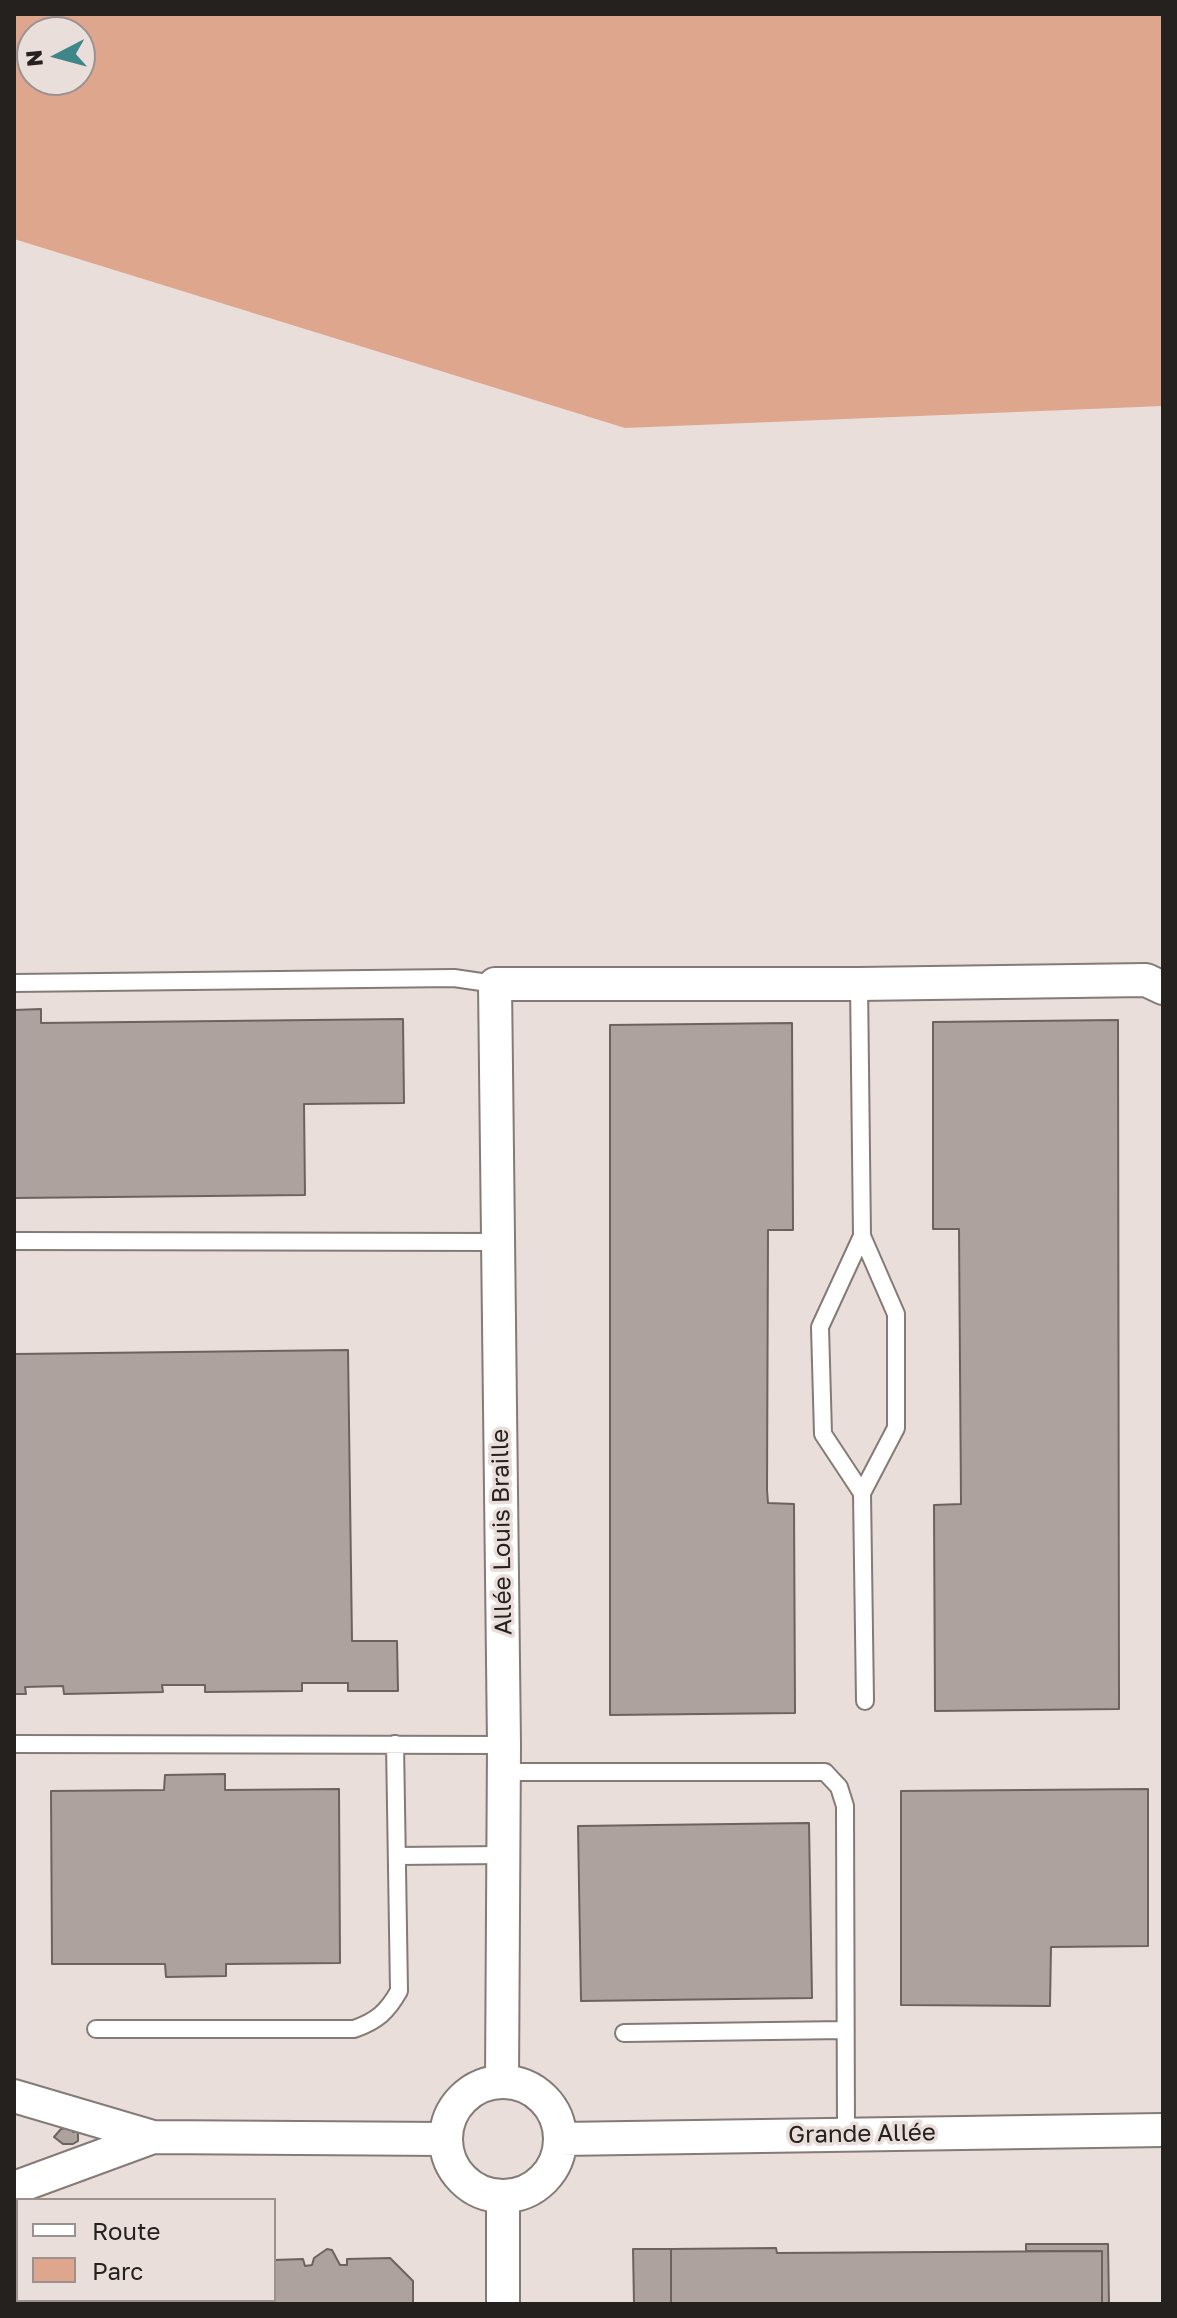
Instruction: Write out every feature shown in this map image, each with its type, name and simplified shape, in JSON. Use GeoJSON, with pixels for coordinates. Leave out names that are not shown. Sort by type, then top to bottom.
{"type":"FeatureCollection","features":[{"type":"Feature","properties":{"kind":"street"},"geometry":{"type":"LineString","coordinates":[[495,984],[1146,980],[1163,988]]}},
{"type":"Feature","properties":{"kind":"street","name":"Allée Louis Braille"},"geometry":{"type":"LineString","coordinates":[[495,984],[504,1758],[502,2081]]}},
{"type":"Feature","properties":{"kind":"street"},"geometry":{"type":"LineString","coordinates":[[502,2081],[525,2085],[543,2098],[557,2117],[561,2139],[556,2161],[544,2180],[527,2192],[503,2197],[479,2192],[462,2180],[451,2165],[444,2139],[448,2119],[461,2098],[480,2086],[502,2081]]}},
{"type":"Feature","properties":{"kind":"street"},"geometry":{"type":"LineString","coordinates":[[14,2096],[153,2137],[444,2139]]}},
{"type":"Feature","properties":{"kind":"street","name":"Grande Allée"},"geometry":{"type":"LineString","coordinates":[[561,2139],[1163,2130]]}},
{"type":"Feature","properties":{"kind":"street"},"geometry":{"type":"LineString","coordinates":[[14,2188],[153,2137]]}},
{"type":"Feature","properties":{"kind":"street"},"geometry":{"type":"LineString","coordinates":[[503,2197],[503,2304]]}},
{"type":"Feature","properties":{"kind":"lane"},"geometry":{"type":"LineString","coordinates":[[14,983],[454,978],[495,984]]}},
{"type":"Feature","properties":{"kind":"lane"},"geometry":{"type":"LineString","coordinates":[[859,984],[862,1236],[896,1314],[896,1428],[862,1493],[865,1701]]}},
{"type":"Feature","properties":{"kind":"lane"},"geometry":{"type":"LineString","coordinates":[[862,1236],[820,1327],[823,1434],[862,1493]]}},
{"type":"Feature","properties":{"kind":"lane"},"geometry":{"type":"LineString","coordinates":[[14,1241],[498,1242]]}},
{"type":"Feature","properties":{"kind":"lane"},"geometry":{"type":"LineString","coordinates":[[14,1744],[395,1744],[504,1758],[825,1772],[839,1787],[845,1806],[846,2134]]}},
{"type":"Feature","properties":{"kind":"lane"},"geometry":{"type":"LineString","coordinates":[[96,2029],[354,2029],[371,2023],[387,2012],[399,1991],[395,1744]]}},
{"type":"Feature","properties":{"kind":"lane"},"geometry":{"type":"LineString","coordinates":[[397,1856],[504,1855]]}},
{"type":"Feature","properties":{"kind":"lane"},"geometry":{"type":"LineString","coordinates":[[624,2033],[845,2030]]}},
{"type":"Feature","properties":{"kind":"green space"},"geometry":{"type":"Polygon","coordinates":[[[14,14],[1163,14],[1163,406],[625,428],[14,239],[14,14]]]}},
{"type":"Feature","properties":{"kind":"building"},"geometry":{"type":"Polygon","coordinates":[[[41,1009],[41,1023],[403,1019],[404,1103],[304,1104],[305,1195],[14,1198],[14,1010],[41,1009]]]}},
{"type":"Feature","properties":{"kind":"building"},"geometry":{"type":"Polygon","coordinates":[[[1118,1020],[1119,1709],[935,1711],[934,1505],[961,1504],[959,1229],[933,1229],[933,1022],[1118,1020]]]}},
{"type":"Feature","properties":{"kind":"building"},"geometry":{"type":"Polygon","coordinates":[[[792,1023],[793,1230],[768,1230],[767,1490],[768,1503],[794,1504],[795,1713],[610,1715],[610,1025],[792,1023]]]}},
{"type":"Feature","properties":{"kind":"building"},"geometry":{"type":"Polygon","coordinates":[[[348,1350],[352,1641],[397,1641],[398,1691],[348,1691],[348,1683],[302,1683],[302,1691],[205,1692],[205,1685],[162,1685],[163,1692],[64,1694],[63,1686],[25,1687],[26,1694],[14,1694],[14,1354],[348,1350]]]}},
{"type":"Feature","properties":{"kind":"building"},"geometry":{"type":"Polygon","coordinates":[[[225,1774],[225,1790],[339,1789],[340,1963],[226,1964],[226,1976],[166,1977],[165,1964],[52,1964],[51,1791],[164,1790],[165,1775],[225,1774]]]}},
{"type":"Feature","properties":{"kind":"building"},"geometry":{"type":"Polygon","coordinates":[[[1148,1789],[1148,1946],[1051,1947],[1050,2006],[901,2005],[901,1791],[1148,1789]]]}},
{"type":"Feature","properties":{"kind":"building"},"geometry":{"type":"Polygon","coordinates":[[[809,1823],[812,1998],[581,2001],[578,1826],[809,1823]]]}},
{"type":"Feature","properties":{"kind":"building"},"geometry":{"type":"Polygon","coordinates":[[[73,2127],[73,2132],[78,2131],[78,2141],[73,2144],[63,2144],[54,2137],[61,2129],[73,2127]]]}},
{"type":"Feature","properties":{"kind":"building"},"geometry":{"type":"Polygon","coordinates":[[[1026,2244],[1108,2244],[1109,2304],[1102,2304],[1102,2251],[1026,2251],[1026,2244]]]}},
{"type":"Feature","properties":{"kind":"building"},"geometry":{"type":"Polygon","coordinates":[[[776,2248],[777,2253],[1102,2251],[1102,2304],[671,2304],[671,2249],[776,2248]]]}},
{"type":"Feature","properties":{"kind":"building"},"geometry":{"type":"Polygon","coordinates":[[[327,2249],[332,2250],[340,2265],[347,2265],[347,2259],[390,2258],[413,2281],[413,2304],[239,2304],[276,2302],[276,2260],[303,2259],[305,2266],[312,2265],[314,2258],[327,2249]]]}},
{"type":"Feature","properties":{"kind":"building"},"geometry":{"type":"Polygon","coordinates":[[[633,2249],[671,2249],[671,2304],[634,2304],[633,2249]]]}},
{"type":"Feature","properties":{"kind":"building"},"geometry":{"type":"Polygon","coordinates":[[[16,2280],[16,2302],[173,2304],[14,2304],[16,2280]]]}}]}
